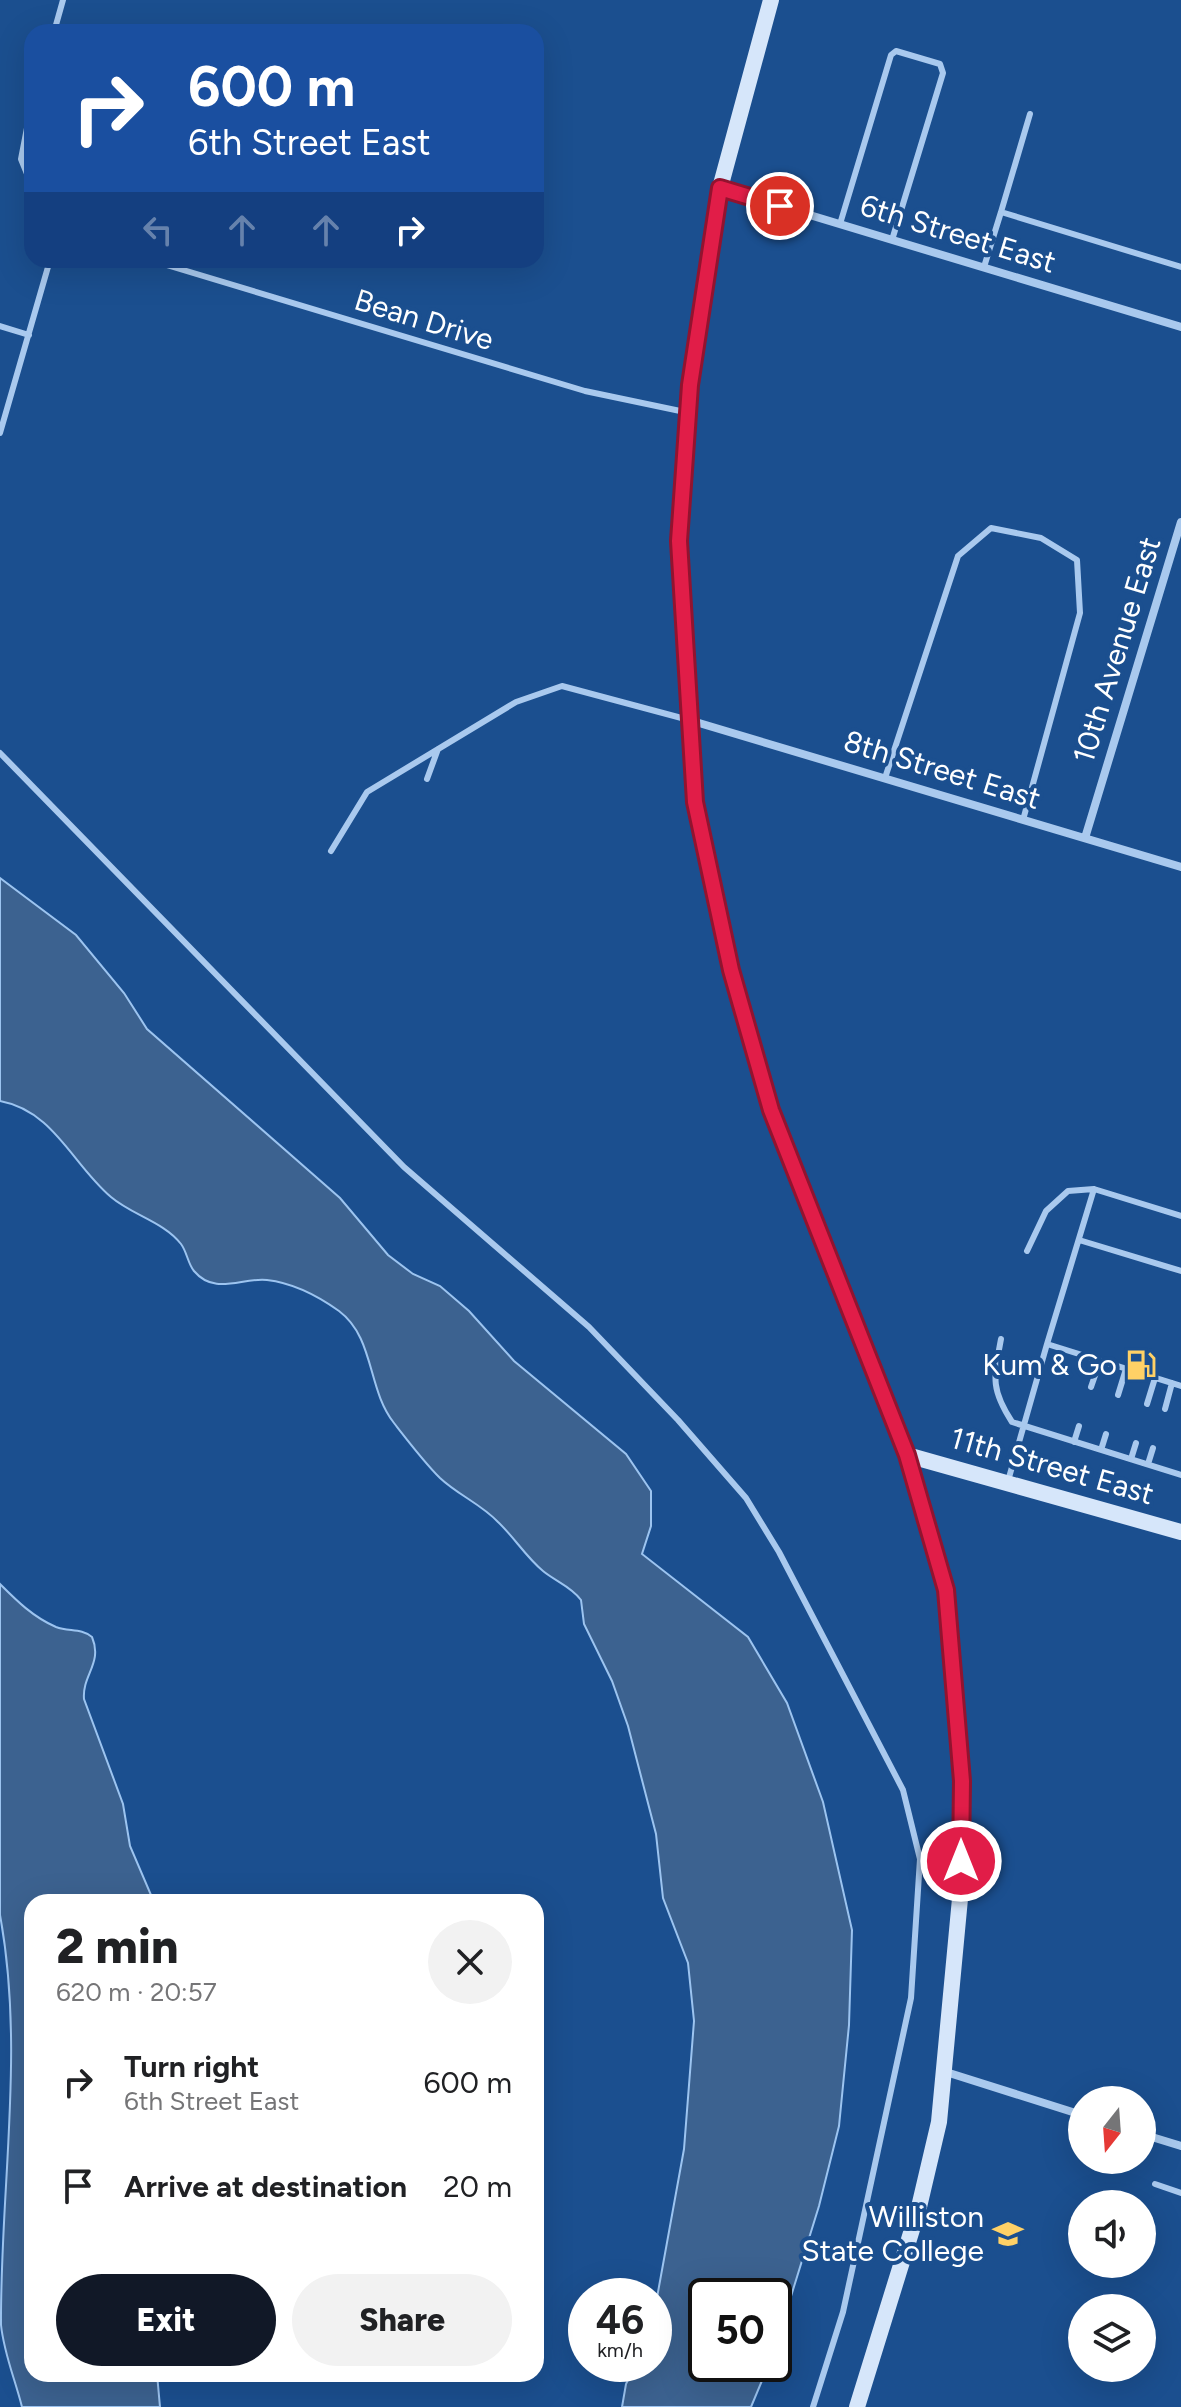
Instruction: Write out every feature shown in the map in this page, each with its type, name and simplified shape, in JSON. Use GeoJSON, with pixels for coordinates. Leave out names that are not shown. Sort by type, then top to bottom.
{"type":"FeatureCollection","features":[{"type":"Feature","properties":{"kind":"main road"},"geometry":{"type":"LineString","coordinates":[[771,0],[720,188],[708,249],[688,413],[679,541],[695,802],[731,970],[771,1110],[907,1455],[946,1590],[962,1781],[961,1888],[946,2072],[919,2207],[857,2407]]}},
{"type":"Feature","properties":{"kind":"main road","name":"11th Street East"},"geometry":{"type":"LineString","coordinates":[[907,1455],[1181,1532]]}},
{"type":"Feature","properties":{"kind":"street","name":"6th Street East"},"geometry":{"type":"LineString","coordinates":[[720,188],[1181,327]]}},
{"type":"Feature","properties":{"kind":"street","name":"10th Avenue East"},"geometry":{"type":"LineString","coordinates":[[1085,838],[1181,522]]}},
{"type":"Feature","properties":{"kind":"street","name":"8th Street East"},"geometry":{"type":"LineString","coordinates":[[689,720],[1181,867]]}},
{"type":"Feature","properties":{"kind":"street"},"geometry":{"type":"LineString","coordinates":[[946,2072],[1068,2111]]}},
{"type":"Feature","properties":{"kind":"street"},"geometry":{"type":"LineString","coordinates":[[1156,2138],[1181,2146]]}},
{"type":"Feature","properties":{"kind":"lane"},"geometry":{"type":"LineString","coordinates":[[56,24],[63,0]]}},
{"type":"Feature","properties":{"kind":"lane"},"geometry":{"type":"LineString","coordinates":[[840,224],[891,55],[896,51],[911,55],[940,64],[943,73],[892,240]]}},
{"type":"Feature","properties":{"kind":"lane"},"geometry":{"type":"LineString","coordinates":[[984,267],[1030,114]]}},
{"type":"Feature","properties":{"kind":"lane"},"geometry":{"type":"LineString","coordinates":[[24,143],[21,159],[24,166]]}},
{"type":"Feature","properties":{"kind":"lane"},"geometry":{"type":"LineString","coordinates":[[1001,212],[1181,267]]}},
{"type":"Feature","properties":{"kind":"lane"},"geometry":{"type":"LineString","coordinates":[[0,433],[48,268]]}},
{"type":"Feature","properties":{"kind":"lane","name":"Bean Drive"},"geometry":{"type":"LineString","coordinates":[[177,268],[585,391],[688,413]]}},
{"type":"Feature","properties":{"kind":"lane"},"geometry":{"type":"LineString","coordinates":[[0,326],[29,335]]}},
{"type":"Feature","properties":{"kind":"lane"},"geometry":{"type":"LineString","coordinates":[[885,778],[958,556],[991,528],[1041,538],[1077,560],[1080,613],[1023,820]]}},
{"type":"Feature","properties":{"kind":"lane"},"geometry":{"type":"LineString","coordinates":[[331,851],[367,792],[516,702],[562,686],[689,720]]}},
{"type":"Feature","properties":{"kind":"lane"},"geometry":{"type":"LineString","coordinates":[[427,779],[439,747]]}},
{"type":"Feature","properties":{"kind":"lane"},"geometry":{"type":"LineString","coordinates":[[0,753],[404,1167],[589,1327],[678,1420],[746,1498],[779,1552],[903,1790],[920,1859],[911,1998],[843,2312],[813,2407]]}},
{"type":"Feature","properties":{"kind":"lane"},"geometry":{"type":"LineString","coordinates":[[1027,1251],[1046,1211],[1068,1191],[1094,1189],[1181,1216]]}},
{"type":"Feature","properties":{"kind":"lane"},"geometry":{"type":"LineString","coordinates":[[1008,1481],[1094,1189]]}},
{"type":"Feature","properties":{"kind":"lane"},"geometry":{"type":"LineString","coordinates":[[1079,1240],[1181,1271]]}},
{"type":"Feature","properties":{"kind":"lane"},"geometry":{"type":"LineString","coordinates":[[1001,1339],[993,1379],[996,1398],[1012,1422],[1181,1475]]}},
{"type":"Feature","properties":{"kind":"lane"},"geometry":{"type":"LineString","coordinates":[[1047,1344],[1181,1386]]}},
{"type":"Feature","properties":{"kind":"lane"},"geometry":{"type":"LineString","coordinates":[[1091,1387],[1100,1361]]}},
{"type":"Feature","properties":{"kind":"lane"},"geometry":{"type":"LineString","coordinates":[[1118,1395],[1126,1369]]}},
{"type":"Feature","properties":{"kind":"lane"},"geometry":{"type":"LineString","coordinates":[[1147,1404],[1155,1378]]}},
{"type":"Feature","properties":{"kind":"lane"},"geometry":{"type":"LineString","coordinates":[[1165,1409],[1172,1383]]}},
{"type":"Feature","properties":{"kind":"lane"},"geometry":{"type":"LineString","coordinates":[[1074,1442],[1079,1426]]}},
{"type":"Feature","properties":{"kind":"lane"},"geometry":{"type":"LineString","coordinates":[[1101,1450],[1106,1434]]}},
{"type":"Feature","properties":{"kind":"lane"},"geometry":{"type":"LineString","coordinates":[[1131,1459],[1136,1443]]}},
{"type":"Feature","properties":{"kind":"lane"},"geometry":{"type":"LineString","coordinates":[[1148,1464],[1153,1448]]}},
{"type":"Feature","properties":{"kind":"lane"},"geometry":{"type":"LineString","coordinates":[[1155,2184],[1181,2193]]}},
{"type":"Feature","properties":{"kind":"water"},"geometry":{"type":"Polygon","coordinates":[[[0,878],[76,935],[124,993],[147,1029],[340,1198],[388,1255],[413,1274],[440,1286],[469,1311],[514,1361],[626,1454],[651,1491],[651,1526],[642,1554],[748,1637],[787,1703],[823,1802],[852,1930],[849,2025],[839,2126],[819,2206],[792,2293],[792,2278],[688,2278],[688,2382],[761,2382],[751,2407],[622,2407],[627,2382],[672,2382],[672,2278],[661,2278],[684,2149],[694,2021],[688,1963],[663,1898],[656,1834],[628,1726],[612,1681],[584,1624],[581,1600],[543,1571],[504,1528],[447,1484],[422,1458],[385,1410],[359,1335],[339,1311],[323,1300],[286,1284],[258,1280],[220,1284],[202,1278],[192,1268],[183,1247],[174,1236],[111,1197],[49,1127],[35,1116],[0,1101],[0,878]]]}},
{"type":"Feature","properties":{"kind":"water"},"geometry":{"type":"Polygon","coordinates":[[[0,1584],[48,1623],[92,1637],[94,1662],[84,1699],[123,1804],[130,1846],[151,1894],[24,1894],[24,2382],[158,2382],[160,2407],[22,2407],[1,2325],[11,2017],[0,1915],[0,1584]]]}},
{"type":"Feature","properties":{"kind":"place","name":"Kum & Go"},"geometry":{"type":"Point","coordinates":[1141,1365]}},
{"type":"Feature","properties":{"kind":"place","name":"Williston State College"},"geometry":{"type":"Point","coordinates":[1008,2234]}},
{"type":"Feature","properties":{"kind":"route"},"geometry":{"type":"LineString","coordinates":[[780,206],[720,188],[708,249],[690,385],[679,541],[683,654],[695,802],[731,970],[771,1110],[907,1455],[946,1590],[962,1781],[961,1861]]}}]}
